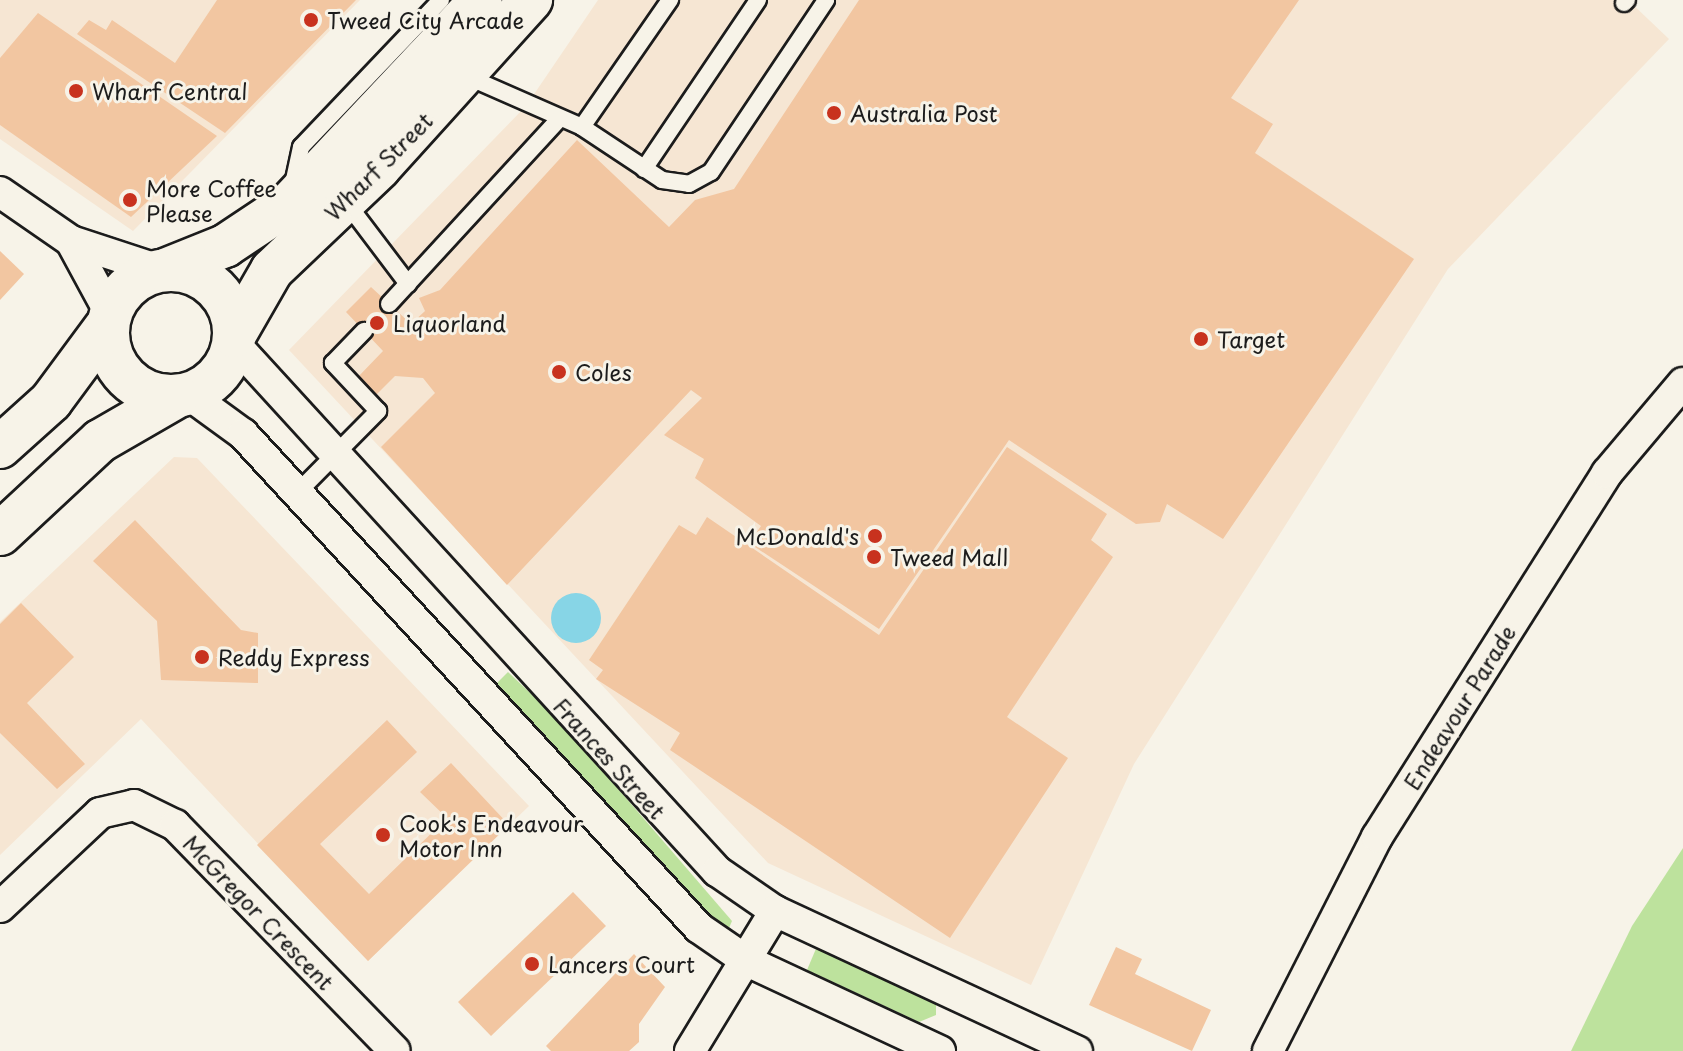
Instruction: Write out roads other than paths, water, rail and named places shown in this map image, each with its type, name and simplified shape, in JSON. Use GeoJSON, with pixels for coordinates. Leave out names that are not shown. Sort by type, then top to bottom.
{"type":"FeatureCollection","features":[{"type":"Feature","properties":{"kind":"main road","name":"Wharf Street"},"geometry":{"type":"LineString","coordinates":[[162,270],[225,246],[291,202],[481,0]]}},
{"type":"Feature","properties":{"kind":"main road","name":"Wharf Street"},"geometry":{"type":"LineString","coordinates":[[234,340],[272,270],[345,201],[466,76],[531,0]]}},
{"type":"Feature","properties":{"kind":"main road"},"geometry":{"type":"LineString","coordinates":[[0,447],[51,401],[129,285],[162,270],[187,271],[222,295],[234,340],[218,375],[100,441],[0,534]]}},
{"type":"Feature","properties":{"kind":"main road"},"geometry":{"type":"LineString","coordinates":[[109,318],[114,361],[125,377],[141,389],[183,395]]}},
{"type":"Feature","properties":{"kind":"street"},"geometry":{"type":"LineString","coordinates":[[0,192],[71,241],[162,270]]}},
{"type":"Feature","properties":{"kind":"street"},"geometry":{"type":"LineString","coordinates":[[71,241],[109,318]]}},
{"type":"Feature","properties":{"kind":"street","name":"Frances Street"},"geometry":{"type":"LineString","coordinates":[[234,340],[332,457],[691,848],[775,911],[1077,1051]]}},
{"type":"Feature","properties":{"kind":"street","name":"Endeavour Parade"},"geometry":{"type":"LineString","coordinates":[[1268,1051],[1377,837],[1607,473],[1683,383]]}},
{"type":"Feature","properties":{"kind":"street"},"geometry":{"type":"LineString","coordinates":[[183,395],[243,434],[699,928],[747,961],[940,1051]]}},
{"type":"Feature","properties":{"kind":"street","name":"McGregor Crescent"},"geometry":{"type":"LineString","coordinates":[[0,907],[100,813],[134,805],[175,825],[395,1051]]}},
{"type":"Feature","properties":{"kind":"street"},"geometry":{"type":"LineString","coordinates":[[690,1051],[775,911]]}},
{"type":"Feature","properties":{"kind":"lane"},"geometry":{"type":"LineString","coordinates":[[291,202],[301,147],[441,0]]}},
{"type":"Feature","properties":{"kind":"lane"},"geometry":{"type":"LineString","coordinates":[[582,127],[670,0]]}},
{"type":"Feature","properties":{"kind":"lane"},"geometry":{"type":"LineString","coordinates":[[644,169],[758,0]]}},
{"type":"Feature","properties":{"kind":"lane"},"geometry":{"type":"LineString","coordinates":[[466,76],[582,127],[644,169],[674,184],[711,172],[826,0]]}},
{"type":"Feature","properties":{"kind":"lane"},"geometry":{"type":"LineString","coordinates":[[389,304],[559,119]]}},
{"type":"Feature","properties":{"kind":"lane"},"geometry":{"type":"LineString","coordinates":[[345,201],[408,284]]}},
{"type":"Feature","properties":{"kind":"lane"},"geometry":{"type":"LineString","coordinates":[[296,494],[378,411],[333,363],[364,331]]}},
{"type":"Feature","properties":{"kind":"water"},"geometry":{"type":"Polygon","coordinates":[[[576,593],[593,601],[601,618],[593,635],[576,643],[559,635],[551,618],[559,601],[576,593]]]}},
{"type":"Feature","properties":{"kind":"place","name":"Tweed City Arcade"},"geometry":{"type":"Point","coordinates":[311,20]}},
{"type":"Feature","properties":{"kind":"place","name":"Wharf Central"},"geometry":{"type":"Point","coordinates":[76,91]}},
{"type":"Feature","properties":{"kind":"place","name":"Australia Post"},"geometry":{"type":"Point","coordinates":[834,113]}},
{"type":"Feature","properties":{"kind":"place","name":"More Coffee Please"},"geometry":{"type":"Point","coordinates":[130,200]}},
{"type":"Feature","properties":{"kind":"place","name":"Liquorland"},"geometry":{"type":"Point","coordinates":[377,323]}},
{"type":"Feature","properties":{"kind":"place","name":"Target"},"geometry":{"type":"Point","coordinates":[1201,339]}},
{"type":"Feature","properties":{"kind":"place","name":"Coles"},"geometry":{"type":"Point","coordinates":[559,372]}},
{"type":"Feature","properties":{"kind":"place","name":"McDonald's"},"geometry":{"type":"Point","coordinates":[875,536]}},
{"type":"Feature","properties":{"kind":"place","name":"Tweed Mall"},"geometry":{"type":"Point","coordinates":[874,557]}},
{"type":"Feature","properties":{"kind":"place","name":"Reddy Express"},"geometry":{"type":"Point","coordinates":[202,657]}},
{"type":"Feature","properties":{"kind":"place","name":"Cook's Endeavour Motor Inn"},"geometry":{"type":"Point","coordinates":[383,835]}},
{"type":"Feature","properties":{"kind":"place","name":"Lancers Court"},"geometry":{"type":"Point","coordinates":[532,964]}}]}
